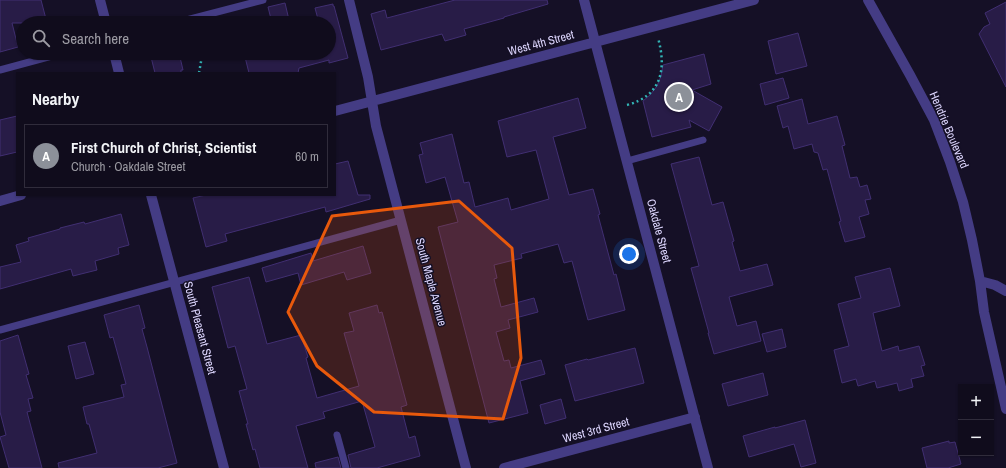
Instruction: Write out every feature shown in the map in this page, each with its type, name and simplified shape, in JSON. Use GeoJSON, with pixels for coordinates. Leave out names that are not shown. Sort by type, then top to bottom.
{"type":"FeatureCollection","features":[{"type":"Feature","properties":{"kind":"street"},"geometry":{"type":"LineString","coordinates":[[100,0],[104,16]]}},
{"type":"Feature","properties":{"kind":"street","name":"South Maple Avenue"},"geometry":{"type":"LineString","coordinates":[[349,0],[368,77],[376,126],[466,468]]}},
{"type":"Feature","properties":{"kind":"street","name":"Oakdale Street"},"geometry":{"type":"LineString","coordinates":[[584,0],[708,468]]}},
{"type":"Feature","properties":{"kind":"street","name":"West 4th Street"},"geometry":{"type":"LineString","coordinates":[[336,111],[754,0]]}},
{"type":"Feature","properties":{"kind":"street","name":"Hendrie Boulevard"},"geometry":{"type":"LineString","coordinates":[[868,0],[934,120],[950,162],[963,202],[972,240],[984,312],[1003,386],[1006,409]]}},
{"type":"Feature","properties":{"kind":"street"},"geometry":{"type":"LineString","coordinates":[[116,60],[119,72]]}},
{"type":"Feature","properties":{"kind":"street"},"geometry":{"type":"LineString","coordinates":[[0,201],[18,196]]}},
{"type":"Feature","properties":{"kind":"street","name":"South Pleasant Street"},"geometry":{"type":"LineString","coordinates":[[151,196],[224,468]]}},
{"type":"Feature","properties":{"kind":"street"},"geometry":{"type":"LineString","coordinates":[[980,281],[995,285],[1006,291]]}},
{"type":"Feature","properties":{"kind":"street","name":"West 3rd Street"},"geometry":{"type":"LineString","coordinates":[[504,468],[695,417]]}},
{"type":"Feature","properties":{"kind":"lane"},"geometry":{"type":"LineString","coordinates":[[202,16],[263,0]]}},
{"type":"Feature","properties":{"kind":"lane"},"geometry":{"type":"LineString","coordinates":[[0,70],[37,60]]}},
{"type":"Feature","properties":{"kind":"lane"},"geometry":{"type":"LineString","coordinates":[[627,161],[702,140]]}},
{"type":"Feature","properties":{"kind":"lane"},"geometry":{"type":"LineString","coordinates":[[0,330],[401,220]]}},
{"type":"Feature","properties":{"kind":"lane"},"geometry":{"type":"LineString","coordinates":[[337,435],[346,468]]}},
{"type":"Feature","properties":{"kind":"path"},"geometry":{"type":"LineString","coordinates":[[624,106],[644,98],[659,81],[662,71],[662,60],[659,42]]}},
{"type":"Feature","properties":{"kind":"path"},"geometry":{"type":"LineString","coordinates":[[199,72],[201,60]]}},
{"type":"Feature","properties":{"kind":"highlighted area"},"geometry":{"type":"Polygon","coordinates":[[[459,201],[512,248],[521,358],[503,419],[374,412],[317,366],[288,312],[332,216],[459,201]]]}},
{"type":"Feature","properties":{"kind":"building"},"geometry":{"type":"Polygon","coordinates":[[[0,0],[41,0],[45,16],[16,16],[16,23],[12,23],[16,39],[16,48],[0,52],[0,0]]]}},
{"type":"Feature","properties":{"kind":"building"},"geometry":{"type":"Polygon","coordinates":[[[455,0],[547,0],[548,4],[464,29],[466,35],[445,41],[442,34],[381,50],[371,14],[385,10],[387,18],[455,0]]]}},
{"type":"Feature","properties":{"kind":"building"},"geometry":{"type":"Polygon","coordinates":[[[1006,2],[1006,87],[979,34],[984,27],[990,24],[985,13],[1006,2]]]}},
{"type":"Feature","properties":{"kind":"building"},"geometry":{"type":"Polygon","coordinates":[[[285,3],[288,16],[270,16],[268,7],[285,3]]]}},
{"type":"Feature","properties":{"kind":"building"},"geometry":{"type":"Polygon","coordinates":[[[333,4],[348,58],[329,63],[329,60],[336,60],[336,16],[317,16],[315,8],[333,4]]]}},
{"type":"Feature","properties":{"kind":"building"},"geometry":{"type":"Polygon","coordinates":[[[798,33],[807,66],[776,74],[768,41],[798,33]]]}},
{"type":"Feature","properties":{"kind":"building"},"geometry":{"type":"Polygon","coordinates":[[[704,54],[711,84],[692,90],[722,107],[709,131],[689,120],[691,127],[652,137],[643,101],[657,86],[663,65],[704,54]]]}},
{"type":"Feature","properties":{"kind":"building"},"geometry":{"type":"Polygon","coordinates":[[[152,60],[181,60],[183,70],[181,70],[181,72],[155,72],[152,60]]]}},
{"type":"Feature","properties":{"kind":"building"},"geometry":{"type":"Polygon","coordinates":[[[246,60],[329,60],[299,68],[298,72],[249,72],[246,60]]]}},
{"type":"Feature","properties":{"kind":"building"},"geometry":{"type":"Polygon","coordinates":[[[783,78],[789,98],[765,105],[760,84],[783,78]]]}},
{"type":"Feature","properties":{"kind":"building"},"geometry":{"type":"Polygon","coordinates":[[[578,98],[586,128],[553,137],[569,195],[593,189],[600,214],[598,215],[625,310],[588,320],[572,261],[564,263],[558,244],[521,254],[522,258],[494,265],[497,278],[494,279],[501,307],[534,298],[538,312],[508,320],[510,328],[496,332],[504,361],[509,360],[511,368],[541,360],[545,374],[520,381],[528,413],[489,423],[438,227],[458,222],[445,177],[426,183],[419,155],[423,154],[420,143],[452,134],[464,183],[469,182],[475,207],[508,198],[511,210],[549,199],[536,150],[507,157],[498,121],[578,98]]]}},
{"type":"Feature","properties":{"kind":"building"},"geometry":{"type":"Polygon","coordinates":[[[802,99],[808,124],[837,116],[845,145],[842,146],[850,178],[857,177],[860,187],[867,185],[871,199],[865,200],[869,214],[859,217],[865,237],[845,242],[827,169],[823,170],[818,153],[814,152],[812,144],[794,149],[788,126],[783,128],[777,106],[802,99]]]}},
{"type":"Feature","properties":{"kind":"building"},"geometry":{"type":"Polygon","coordinates":[[[16,116],[16,152],[0,156],[0,120],[16,116]]]}},
{"type":"Feature","properties":{"kind":"building"},"geometry":{"type":"Polygon","coordinates":[[[699,157],[712,205],[723,202],[734,241],[732,242],[740,271],[767,264],[773,285],[729,297],[737,326],[756,321],[761,341],[714,354],[691,268],[699,266],[671,164],[699,157]]]}},
{"type":"Feature","properties":{"kind":"building"},"geometry":{"type":"Polygon","coordinates":[[[348,161],[358,195],[370,195],[370,199],[326,212],[325,207],[225,234],[227,241],[206,247],[193,198],[202,196],[336,196],[336,164],[348,161]]]}},
{"type":"Feature","properties":{"kind":"building"},"geometry":{"type":"Polygon","coordinates":[[[121,214],[129,245],[118,248],[119,254],[95,261],[97,270],[73,276],[71,269],[0,289],[0,267],[21,262],[16,245],[29,241],[28,238],[60,228],[84,222],[85,224],[121,214]]]}},
{"type":"Feature","properties":{"kind":"building"},"geometry":{"type":"Polygon","coordinates":[[[363,246],[371,273],[347,280],[344,272],[301,285],[298,273],[266,282],[262,268],[311,253],[313,261],[363,246]]]}},
{"type":"Feature","properties":{"kind":"building"},"geometry":{"type":"Polygon","coordinates":[[[890,268],[900,306],[873,313],[882,351],[898,346],[899,351],[919,346],[925,365],[921,366],[924,376],[911,379],[913,387],[899,391],[897,383],[877,388],[875,381],[858,386],[856,379],[842,383],[834,350],[849,346],[838,304],[861,298],[855,277],[890,268]]]}},
{"type":"Feature","properties":{"kind":"building"},"geometry":{"type":"Polygon","coordinates":[[[249,277],[267,344],[301,335],[308,357],[306,358],[317,398],[359,386],[344,333],[354,331],[349,313],[377,305],[379,313],[382,312],[407,405],[401,407],[409,438],[415,436],[420,456],[377,468],[351,468],[348,455],[375,447],[362,401],[323,412],[325,418],[296,426],[308,468],[260,468],[255,449],[253,450],[239,391],[247,389],[235,346],[228,348],[212,287],[249,277]]]}},
{"type":"Feature","properties":{"kind":"building"},"geometry":{"type":"Polygon","coordinates":[[[139,305],[145,328],[142,329],[177,463],[158,468],[59,468],[58,463],[97,453],[83,407],[124,397],[121,385],[126,384],[113,337],[110,338],[104,315],[139,305]]]}},
{"type":"Feature","properties":{"kind":"building"},"geometry":{"type":"Polygon","coordinates":[[[782,329],[786,347],[767,352],[762,334],[782,329]]]}},
{"type":"Feature","properties":{"kind":"building"},"geometry":{"type":"Polygon","coordinates":[[[18,335],[29,374],[26,375],[33,398],[28,399],[31,411],[27,412],[42,468],[9,468],[0,437],[6,435],[0,412],[0,341],[18,335]]]}},
{"type":"Feature","properties":{"kind":"building"},"geometry":{"type":"Polygon","coordinates":[[[85,342],[94,374],[76,379],[68,346],[85,342]]]}},
{"type":"Feature","properties":{"kind":"building"},"geometry":{"type":"Polygon","coordinates":[[[635,348],[644,383],[575,401],[565,365],[635,348]]]}},
{"type":"Feature","properties":{"kind":"building"},"geometry":{"type":"Polygon","coordinates":[[[763,373],[768,395],[728,406],[722,384],[763,373]]]}},
{"type":"Feature","properties":{"kind":"building"},"geometry":{"type":"Polygon","coordinates":[[[561,399],[566,418],[545,424],[540,405],[561,399]]]}},
{"type":"Feature","properties":{"kind":"building"},"geometry":{"type":"Polygon","coordinates":[[[805,420],[816,463],[801,467],[794,444],[749,457],[743,436],[805,420]]]}},
{"type":"Feature","properties":{"kind":"building"},"geometry":{"type":"Polygon","coordinates":[[[949,441],[949,443],[955,442],[961,464],[948,468],[927,468],[922,448],[949,441]]]}},
{"type":"Feature","properties":{"kind":"building"},"geometry":{"type":"Polygon","coordinates":[[[338,457],[341,468],[316,468],[315,463],[338,457]]]}},
{"type":"Feature","properties":{"kind":"place","name":"First Church of Christ, Scientist"},"geometry":{"type":"Point","coordinates":[679,97]}}]}
